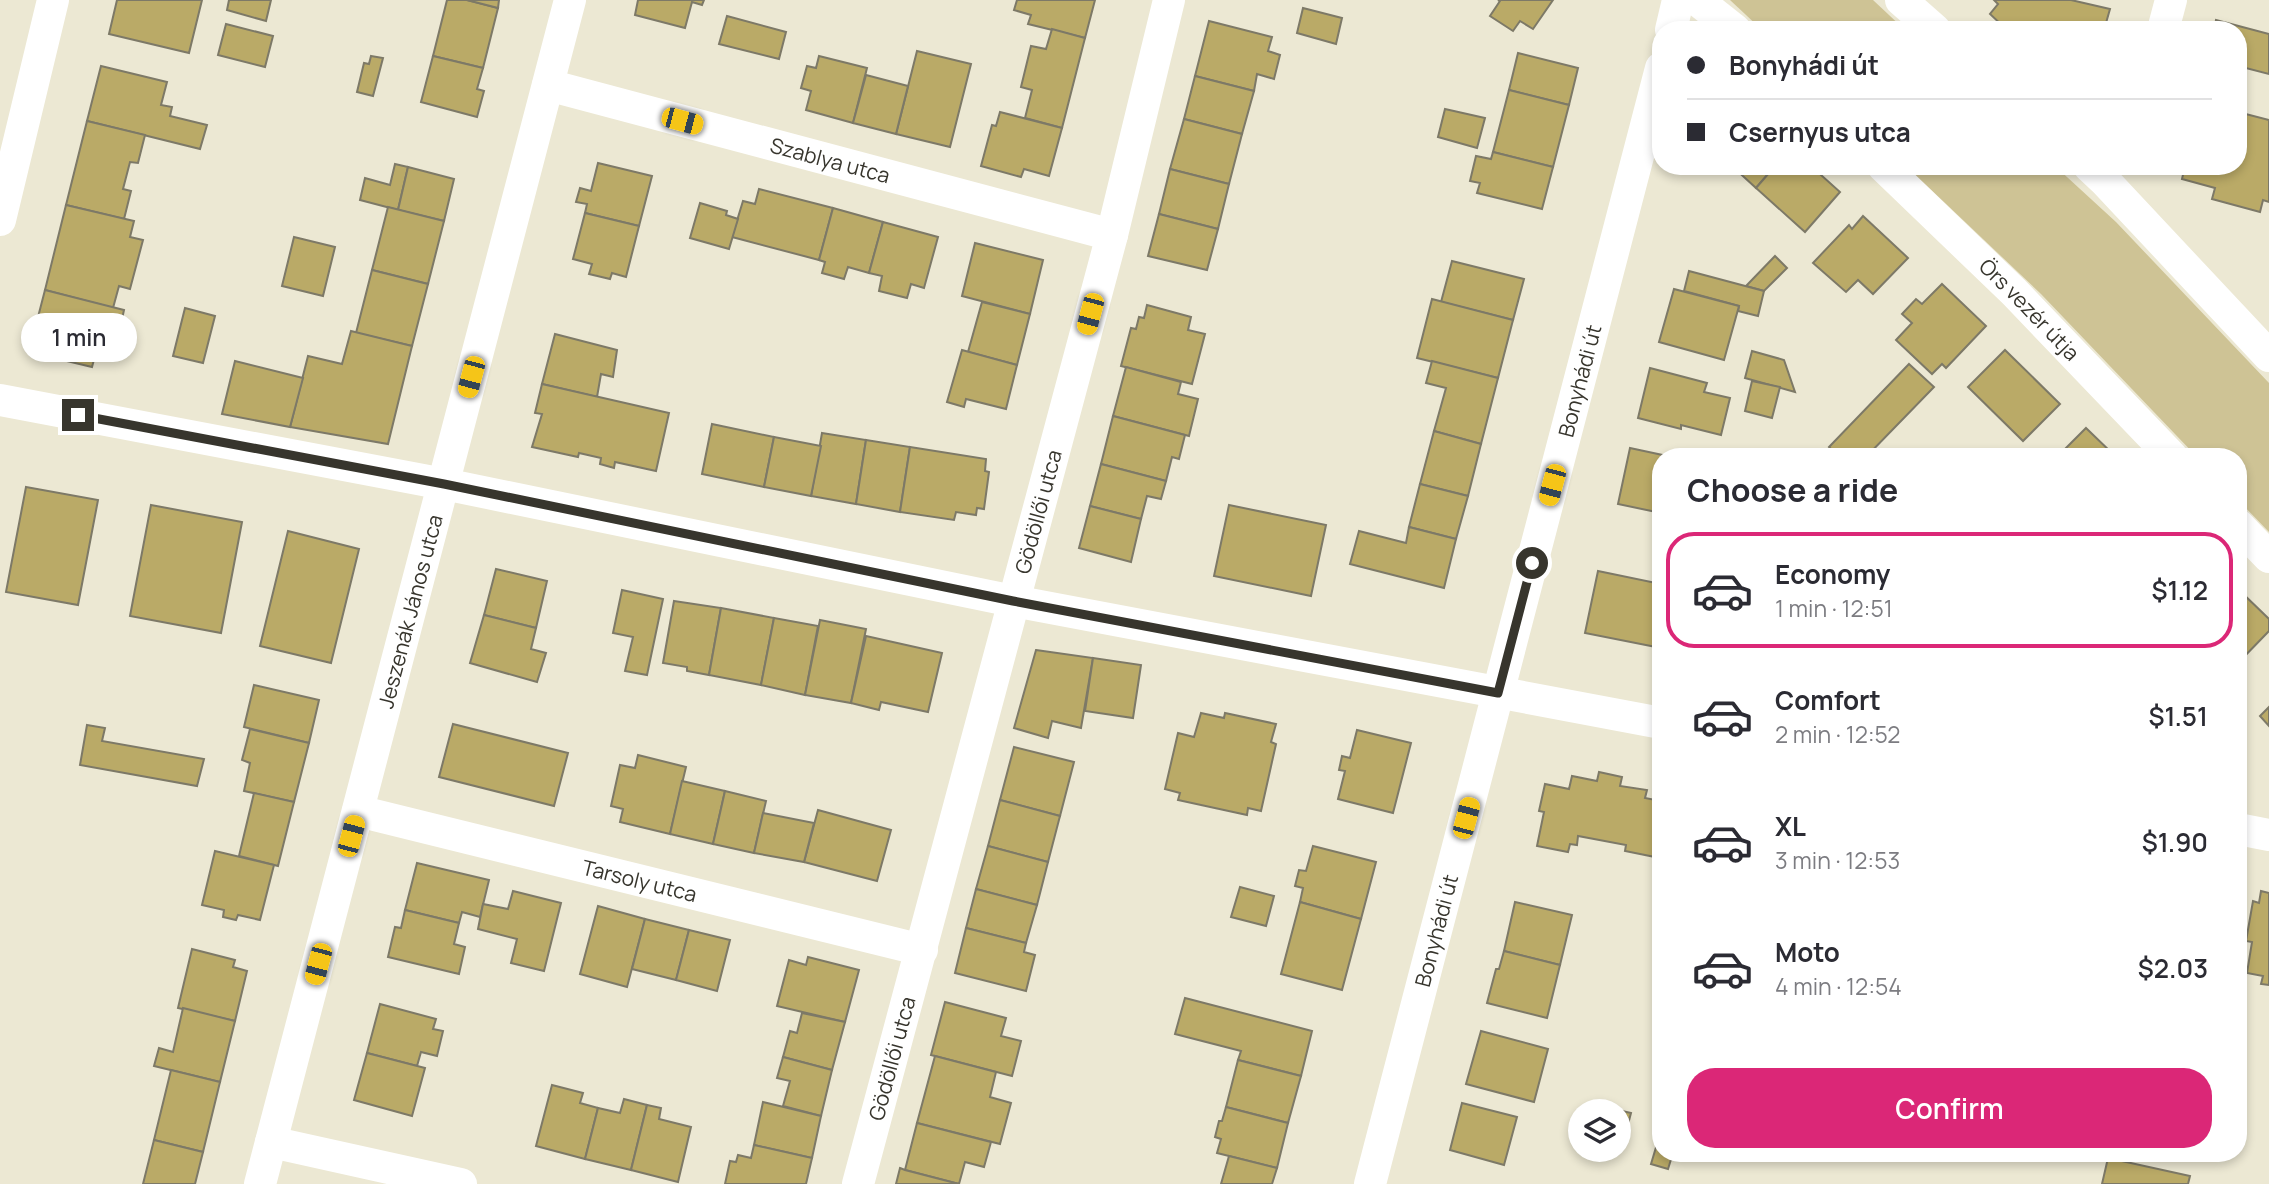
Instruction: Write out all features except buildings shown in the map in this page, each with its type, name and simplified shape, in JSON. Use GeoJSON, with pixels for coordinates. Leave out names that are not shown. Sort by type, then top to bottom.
{"type":"FeatureCollection","features":[{"type":"Feature","properties":{"kind":"street"},"geometry":{"type":"LineString","coordinates":[[0,220],[53,0]]}},
{"type":"Feature","properties":{"kind":"street","name":"Jeszenák János utca"},"geometry":{"type":"LineString","coordinates":[[260,1184],[570,0]]}},
{"type":"Feature","properties":{"kind":"street","name":"Gödöllői utca"},"geometry":{"type":"LineString","coordinates":[[858,1184],[1112,235],[1169,0]]}},
{"type":"Feature","properties":{"kind":"street"},"geometry":{"type":"LineString","coordinates":[[1673,21],[1678,0]]}},
{"type":"Feature","properties":{"kind":"street"},"geometry":{"type":"LineString","coordinates":[[1697,0],[1724,21]]}},
{"type":"Feature","properties":{"kind":"street"},"geometry":{"type":"LineString","coordinates":[[1901,0],[1925,21]]}},
{"type":"Feature","properties":{"kind":"street"},"geometry":{"type":"LineString","coordinates":[[2165,21],[2171,0]]}},
{"type":"Feature","properties":{"kind":"street","name":"Szablya utca"},"geometry":{"type":"LineString","coordinates":[[548,85],[1112,235]]}},
{"type":"Feature","properties":{"kind":"street","name":"Bonyhádi út"},"geometry":{"type":"LineString","coordinates":[[1370,1184],[1652,103]]}},
{"type":"Feature","properties":{"kind":"street","name":"Örs vezér útja"},"geometry":{"type":"LineString","coordinates":[[1892,175],[2014,292],[2163,448]]}},
{"type":"Feature","properties":{"kind":"street"},"geometry":{"type":"LineString","coordinates":[[2106,175],[2269,356]]}},
{"type":"Feature","properties":{"kind":"street"},"geometry":{"type":"LineString","coordinates":[[0,400],[444,484],[1013,601],[1652,721]]}},
{"type":"Feature","properties":{"kind":"street"},"geometry":{"type":"LineString","coordinates":[[2247,534],[2269,557]]}},
{"type":"Feature","properties":{"kind":"street","name":"Tarsoly utca"},"geometry":{"type":"LineString","coordinates":[[358,811],[922,950]]}},
{"type":"Feature","properties":{"kind":"street"},"geometry":{"type":"LineString","coordinates":[[2247,831],[2269,835]]}},
{"type":"Feature","properties":{"kind":"street"},"geometry":{"type":"LineString","coordinates":[[271,1142],[461,1184]]}},
{"type":"Feature","properties":{"kind":"shaded area"},"geometry":{"type":"Polygon","coordinates":[[[1730,0],[1873,0],[1895,21],[1752,21],[1730,0]]]}},
{"type":"Feature","properties":{"kind":"shaded area"},"geometry":{"type":"Polygon","coordinates":[[[1915,175],[2065,175],[2116,222],[2269,383],[2269,532],[2247,509],[2247,448],[2188,448],[2041,294],[1915,175]]]}},
{"type":"Feature","properties":{"kind":"route"},"geometry":{"type":"LineString","coordinates":[[78,415],[444,484],[1013,601],[1498,693],[1532,563]]}}]}
